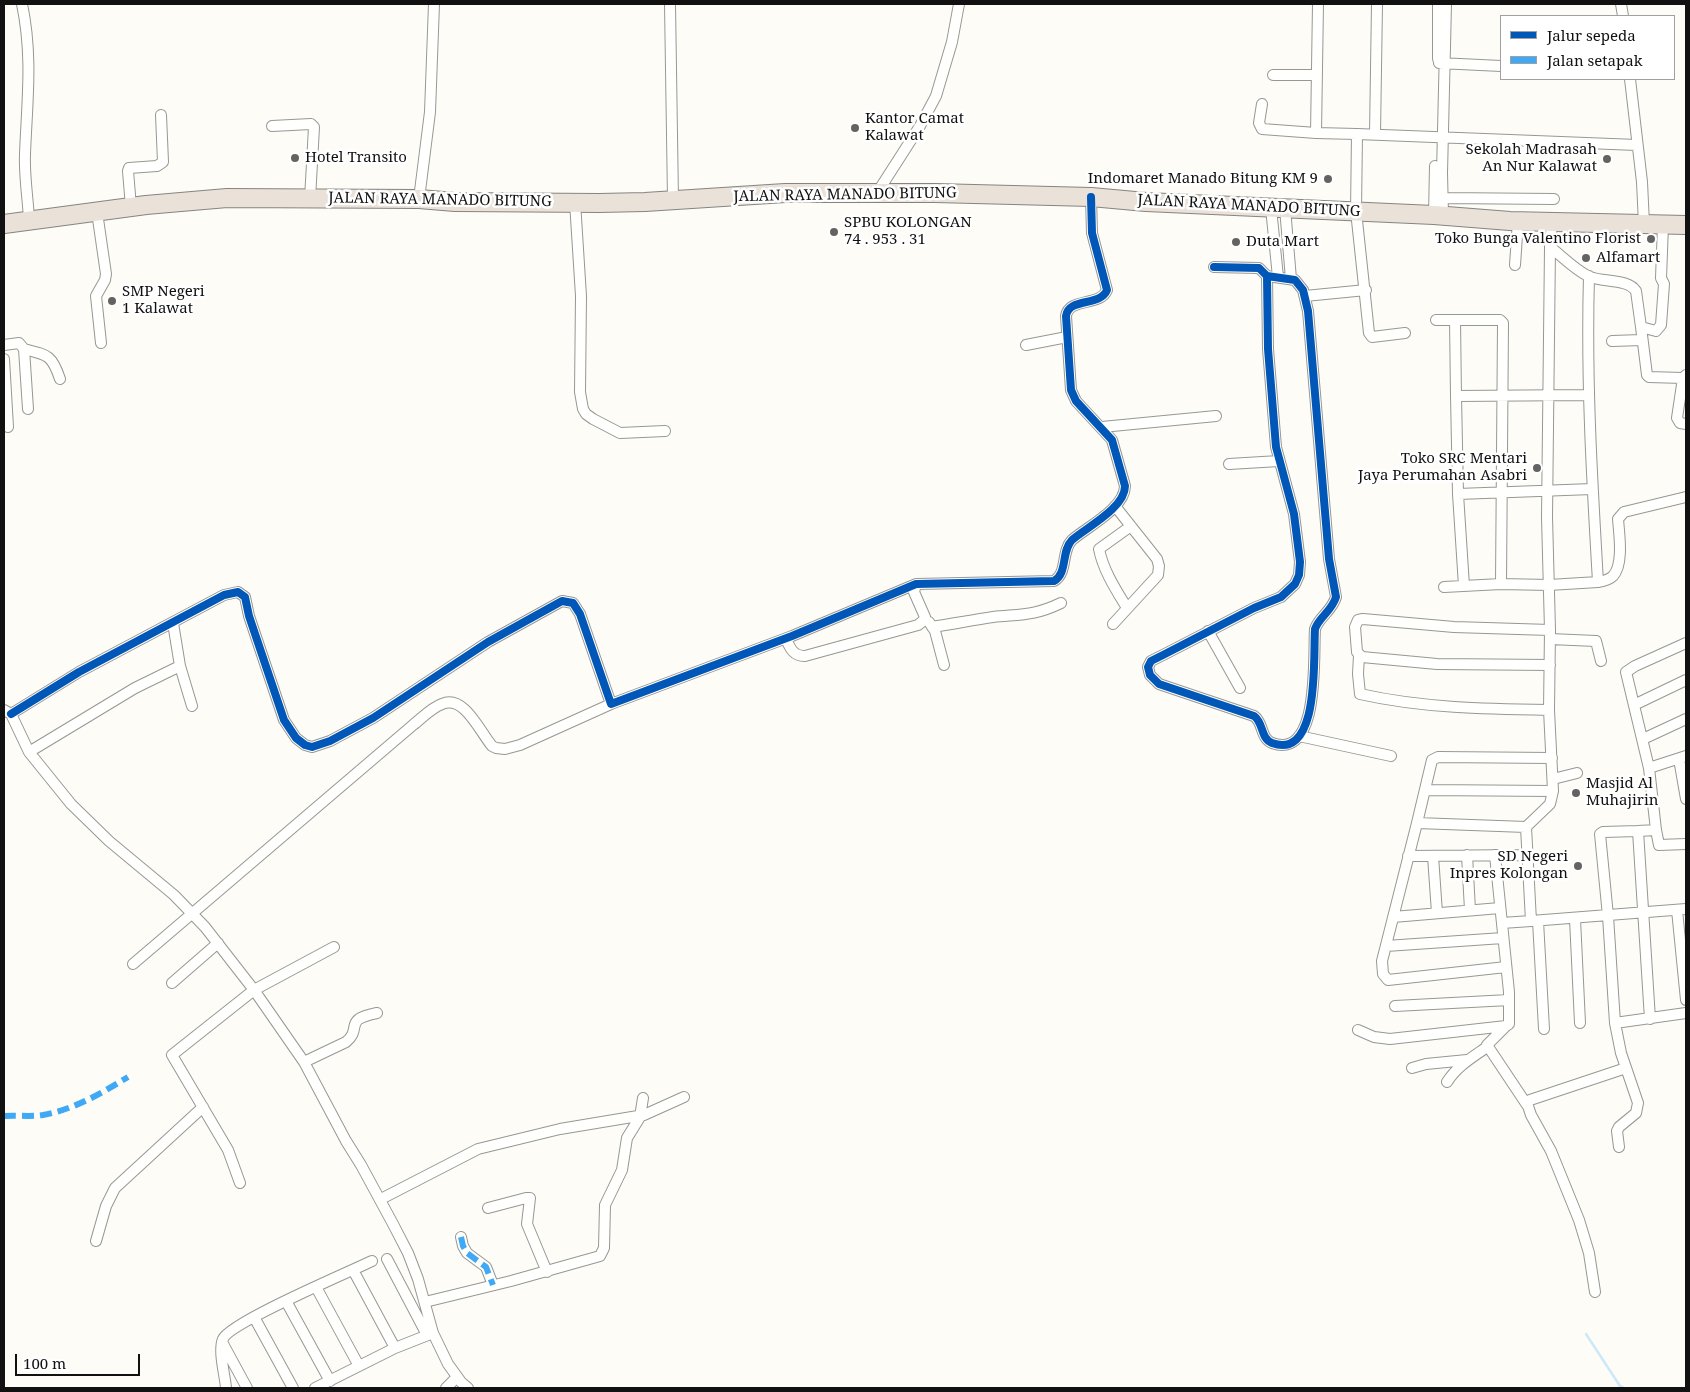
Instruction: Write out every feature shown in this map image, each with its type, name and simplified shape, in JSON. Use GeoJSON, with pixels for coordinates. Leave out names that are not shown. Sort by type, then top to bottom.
{"type":"FeatureCollection","features":[{"type":"Feature","properties":{"kind":"highway","name":"JALAN RAYA MANADO BITUNG"},"geometry":{"type":"LineString","coordinates":[[4,224],[227,198],[575,202],[673,200],[785,193],[976,193],[1040,197],[1091,197],[1146,202],[1439,215],[1518,221],[1686,225]]}},
{"type":"Feature","properties":{"kind":"street"},"geometry":{"type":"LineString","coordinates":[[22,4],[28,46],[29,92],[25,156],[29,220]]}},
{"type":"Feature","properties":{"kind":"street"},"geometry":{"type":"LineString","coordinates":[[419,199],[430,112],[434,4]]}},
{"type":"Feature","properties":{"kind":"street"},"geometry":{"type":"LineString","coordinates":[[670,4],[673,200]]}},
{"type":"Feature","properties":{"kind":"street"},"geometry":{"type":"LineString","coordinates":[[877,193],[920,126],[936,96],[952,42],[959,4]]}},
{"type":"Feature","properties":{"kind":"street"},"geometry":{"type":"LineString","coordinates":[[1316,133],[1318,4]]}},
{"type":"Feature","properties":{"kind":"street"},"geometry":{"type":"LineString","coordinates":[[1375,134],[1377,4]]}},
{"type":"Feature","properties":{"kind":"street"},"geometry":{"type":"LineString","coordinates":[[1438,4],[1441,63]]}},
{"type":"Feature","properties":{"kind":"street"},"geometry":{"type":"LineString","coordinates":[[1439,215],[1441,63],[1446,4]]}},
{"type":"Feature","properties":{"kind":"street"},"geometry":{"type":"LineString","coordinates":[[1441,63],[1500,66]]}},
{"type":"Feature","properties":{"kind":"street"},"geometry":{"type":"LineString","coordinates":[[1273,75],[1317,75]]}},
{"type":"Feature","properties":{"kind":"street"},"geometry":{"type":"LineString","coordinates":[[1630,80],[1644,224]]}},
{"type":"Feature","properties":{"kind":"street"},"geometry":{"type":"LineString","coordinates":[[1262,104],[1259,123],[1262,129],[1316,133],[1637,145]]}},
{"type":"Feature","properties":{"kind":"street"},"geometry":{"type":"LineString","coordinates":[[131,208],[129,168],[157,166],[163,162],[160,115]]}},
{"type":"Feature","properties":{"kind":"street"},"geometry":{"type":"LineString","coordinates":[[272,126],[311,124],[314,127],[310,199]]}},
{"type":"Feature","properties":{"kind":"street"},"geometry":{"type":"LineString","coordinates":[[1357,134],[1356,211],[1366,290],[1369,333],[1371,336],[1405,333]]}},
{"type":"Feature","properties":{"kind":"street"},"geometry":{"type":"LineString","coordinates":[[1439,137],[1442,198],[1439,215]]}},
{"type":"Feature","properties":{"kind":"street"},"geometry":{"type":"LineString","coordinates":[[133,964],[413,725],[442,704],[453,702],[463,707],[492,746],[505,749],[537,738],[610,704],[786,639],[916,584],[1052,582],[1060,576],[1066,550],[1070,542],[1115,506],[1124,495],[1125,486],[1112,440],[1076,401],[1072,393],[1066,316],[1068,309],[1102,298],[1107,290],[1092,233],[1091,197]]}},
{"type":"Feature","properties":{"kind":"street"},"geometry":{"type":"LineString","coordinates":[[1442,198],[1554,199]]}},
{"type":"Feature","properties":{"kind":"street"},"geometry":{"type":"LineString","coordinates":[[575,202],[581,296],[580,392],[583,409],[593,419],[620,433],[665,431]]}},
{"type":"Feature","properties":{"kind":"street"},"geometry":{"type":"LineString","coordinates":[[1214,267],[1259,268],[1272,277],[1291,278],[1295,280],[1305,296],[1316,396],[1329,559],[1336,597],[1328,612],[1317,623],[1315,630],[1312,704],[1306,726],[1299,736],[1287,743],[1270,742],[1263,734],[1261,722],[1254,716],[1159,684],[1153,679],[1148,667],[1151,662],[1208,631],[1281,597],[1295,584],[1299,575],[1300,562],[1292,505],[1276,447],[1268,349],[1272,277],[1278,208]]}},
{"type":"Feature","properties":{"kind":"street"},"geometry":{"type":"LineString","coordinates":[[1278,208],[1291,278]]}},
{"type":"Feature","properties":{"kind":"street"},"geometry":{"type":"LineString","coordinates":[[97,212],[106,274],[96,296],[101,343]]}},
{"type":"Feature","properties":{"kind":"street"},"geometry":{"type":"LineString","coordinates":[[1514,265],[1518,221]]}},
{"type":"Feature","properties":{"kind":"street"},"geometry":{"type":"LineString","coordinates":[[1417,823],[1526,826],[1550,804],[1553,791],[1549,710],[1547,395],[1552,222]]}},
{"type":"Feature","properties":{"kind":"street"},"geometry":{"type":"LineString","coordinates":[[1641,327],[1656,331],[1661,325],[1664,284],[1661,278],[1663,225]]}},
{"type":"Feature","properties":{"kind":"street"},"geometry":{"type":"LineString","coordinates":[[1550,247],[1589,276],[1634,288],[1647,375],[1649,377],[1684,376],[1677,418],[1680,423],[1686,424]]}},
{"type":"Feature","properties":{"kind":"street"},"geometry":{"type":"LineString","coordinates":[[1589,276],[1588,395],[1598,582]]}},
{"type":"Feature","properties":{"kind":"street"},"geometry":{"type":"LineString","coordinates":[[1305,296],[1366,290]]}},
{"type":"Feature","properties":{"kind":"street"},"geometry":{"type":"LineString","coordinates":[[1436,320],[1500,320],[1502,322],[1501,584]]}},
{"type":"Feature","properties":{"kind":"street"},"geometry":{"type":"LineString","coordinates":[[1455,320],[1458,494],[1464,586]]}},
{"type":"Feature","properties":{"kind":"street"},"geometry":{"type":"LineString","coordinates":[[1026,345],[1068,337]]}},
{"type":"Feature","properties":{"kind":"street"},"geometry":{"type":"LineString","coordinates":[[1612,342],[1642,340]]}},
{"type":"Feature","properties":{"kind":"street"},"geometry":{"type":"LineString","coordinates":[[4,345],[19,343],[24,349],[48,356],[55,364],[60,379]]}},
{"type":"Feature","properties":{"kind":"street"},"geometry":{"type":"LineString","coordinates":[[24,349],[28,409]]}},
{"type":"Feature","properties":{"kind":"street"},"geometry":{"type":"LineString","coordinates":[[4,359],[8,427]]}},
{"type":"Feature","properties":{"kind":"street"},"geometry":{"type":"LineString","coordinates":[[1456,396],[1588,395]]}},
{"type":"Feature","properties":{"kind":"street"},"geometry":{"type":"LineString","coordinates":[[1102,427],[1216,416]]}},
{"type":"Feature","properties":{"kind":"street"},"geometry":{"type":"LineString","coordinates":[[1229,464],[1279,461]]}},
{"type":"Feature","properties":{"kind":"street"},"geometry":{"type":"LineString","coordinates":[[1458,494],[1592,489]]}},
{"type":"Feature","properties":{"kind":"street"},"geometry":{"type":"LineString","coordinates":[[1444,587],[1598,582],[1611,577],[1617,569],[1620,553],[1618,519],[1621,514],[1686,497]]}},
{"type":"Feature","properties":{"kind":"street"},"geometry":{"type":"LineString","coordinates":[[1113,624],[1158,575],[1160,566],[1157,559],[1115,506]]}},
{"type":"Feature","properties":{"kind":"street"},"geometry":{"type":"LineString","coordinates":[[1127,608],[1116,590],[1099,549],[1131,526]]}},
{"type":"Feature","properties":{"kind":"street"},"geometry":{"type":"LineString","coordinates":[[916,584],[914,592],[924,615],[935,631],[944,665]]}},
{"type":"Feature","properties":{"kind":"street"},"geometry":{"type":"LineString","coordinates":[[430,1334],[425,1302],[408,1253],[381,1199],[346,1141],[304,1062],[254,990],[218,943],[193,914],[87,820],[52,782],[29,752],[7,712],[224,595],[238,592],[245,597],[249,616],[284,720],[296,738],[308,746],[320,745],[330,741],[372,718],[488,642],[562,601],[573,603],[580,614],[610,704]]}},
{"type":"Feature","properties":{"kind":"street"},"geometry":{"type":"LineString","coordinates":[[932,627],[993,617],[1028,615],[1044,611],[1061,603]]}},
{"type":"Feature","properties":{"kind":"street"},"geometry":{"type":"LineString","coordinates":[[786,639],[791,650],[800,656],[805,656],[918,625],[924,619],[924,615]]}},
{"type":"Feature","properties":{"kind":"street"},"geometry":{"type":"LineString","coordinates":[[1549,710],[1449,707],[1360,694],[1356,622],[1360,619],[1550,634],[1596,642],[1602,661]]}},
{"type":"Feature","properties":{"kind":"street"},"geometry":{"type":"LineString","coordinates":[[173,623],[180,666],[192,706]]}},
{"type":"Feature","properties":{"kind":"street"},"geometry":{"type":"LineString","coordinates":[[1208,631],[1240,688]]}},
{"type":"Feature","properties":{"kind":"street"},"geometry":{"type":"LineString","coordinates":[[1686,643],[1628,670],[1627,679],[1649,768],[1658,842],[1660,845],[1686,844]]}},
{"type":"Feature","properties":{"kind":"street"},"geometry":{"type":"LineString","coordinates":[[1359,655],[1362,657],[1403,662],[1437,664],[1550,665]]}},
{"type":"Feature","properties":{"kind":"street"},"geometry":{"type":"LineString","coordinates":[[29,752],[135,688],[180,666]]}},
{"type":"Feature","properties":{"kind":"street"},"geometry":{"type":"LineString","coordinates":[[1634,705],[1686,680]]}},
{"type":"Feature","properties":{"kind":"street"},"geometry":{"type":"LineString","coordinates":[[1643,739],[1686,719]]}},
{"type":"Feature","properties":{"kind":"street"},"geometry":{"type":"LineString","coordinates":[[1299,736],[1391,756]]}},
{"type":"Feature","properties":{"kind":"street"},"geometry":{"type":"LineString","coordinates":[[1506,967],[1388,980],[1383,974],[1382,961],[1430,764],[1436,757],[1552,758]]}},
{"type":"Feature","properties":{"kind":"street"},"geometry":{"type":"LineString","coordinates":[[1649,768],[1683,757],[1686,799]]}},
{"type":"Feature","properties":{"kind":"street"},"geometry":{"type":"LineString","coordinates":[[1552,780],[1577,773]]}},
{"type":"Feature","properties":{"kind":"street"},"geometry":{"type":"LineString","coordinates":[[1425,790],[1553,791]]}},
{"type":"Feature","properties":{"kind":"street"},"geometry":{"type":"LineString","coordinates":[[1526,826],[1527,855],[1544,1029]]}},
{"type":"Feature","properties":{"kind":"street"},"geometry":{"type":"LineString","coordinates":[[1619,1147],[1617,1131],[1619,1127],[1636,1113],[1638,1103],[1626,1068],[1615,1023],[1600,834],[1602,832],[1656,830]]}},
{"type":"Feature","properties":{"kind":"street"},"geometry":{"type":"LineString","coordinates":[[1638,831],[1650,1019]]}},
{"type":"Feature","properties":{"kind":"street"},"geometry":{"type":"LineString","coordinates":[[1467,855],[1470,910]]}},
{"type":"Feature","properties":{"kind":"street"},"geometry":{"type":"LineString","coordinates":[[1447,1082],[1467,1060],[1488,1046],[1488,1042],[1509,1022],[1509,1000],[1495,855]]}},
{"type":"Feature","properties":{"kind":"street"},"geometry":{"type":"LineString","coordinates":[[1408,856],[1527,855]]}},
{"type":"Feature","properties":{"kind":"street"},"geometry":{"type":"LineString","coordinates":[[1433,856],[1437,913]]}},
{"type":"Feature","properties":{"kind":"street"},"geometry":{"type":"LineString","coordinates":[[1393,917],[1500,908]]}},
{"type":"Feature","properties":{"kind":"street"},"geometry":{"type":"LineString","coordinates":[[1502,923],[1575,919],[1682,909],[1686,1000]]}},
{"type":"Feature","properties":{"kind":"street"},"geometry":{"type":"LineString","coordinates":[[1575,919],[1580,1023]]}},
{"type":"Feature","properties":{"kind":"street"},"geometry":{"type":"LineString","coordinates":[[1386,946],[1503,938]]}},
{"type":"Feature","properties":{"kind":"street"},"geometry":{"type":"LineString","coordinates":[[172,983],[218,943]]}},
{"type":"Feature","properties":{"kind":"street"},"geometry":{"type":"LineString","coordinates":[[240,1183],[228,1150],[172,1055],[254,990],[334,947]]}},
{"type":"Feature","properties":{"kind":"street"},"geometry":{"type":"LineString","coordinates":[[1395,1006],[1509,1000]]}},
{"type":"Feature","properties":{"kind":"street"},"geometry":{"type":"LineString","coordinates":[[1615,1023],[1686,1013]]}},
{"type":"Feature","properties":{"kind":"street"},"geometry":{"type":"LineString","coordinates":[[304,1062],[352,1038],[356,1021],[362,1016],[377,1014]]}},
{"type":"Feature","properties":{"kind":"street"},"geometry":{"type":"LineString","coordinates":[[1358,1030],[1374,1037],[1390,1039],[1506,1026]]}},
{"type":"Feature","properties":{"kind":"street"},"geometry":{"type":"LineString","coordinates":[[1488,1046],[1527,1104],[1550,1151],[1580,1220],[1589,1253],[1595,1292]]}},
{"type":"Feature","properties":{"kind":"street"},"geometry":{"type":"LineString","coordinates":[[1412,1068],[1426,1064],[1467,1060]]}},
{"type":"Feature","properties":{"kind":"street"},"geometry":{"type":"LineString","coordinates":[[1527,1104],[1530,1100],[1626,1068]]}},
{"type":"Feature","properties":{"kind":"street"},"geometry":{"type":"LineString","coordinates":[[381,1199],[448,1163],[484,1147],[560,1129],[641,1115],[684,1097]]}},
{"type":"Feature","properties":{"kind":"street"},"geometry":{"type":"LineString","coordinates":[[425,1302],[598,1258],[604,1248],[605,1205],[622,1170],[628,1135],[641,1115],[643,1098]]}},
{"type":"Feature","properties":{"kind":"street"},"geometry":{"type":"LineString","coordinates":[[96,1241],[106,1206],[115,1188],[203,1107]]}},
{"type":"Feature","properties":{"kind":"street"},"geometry":{"type":"LineString","coordinates":[[488,1208],[530,1198],[527,1224],[547,1272]]}},
{"type":"Feature","properties":{"kind":"street"},"geometry":{"type":"LineString","coordinates":[[461,1237],[467,1253],[486,1267],[493,1285]]}},
{"type":"Feature","properties":{"kind":"street"},"geometry":{"type":"LineString","coordinates":[[387,1259],[448,1364],[468,1388]]}},
{"type":"Feature","properties":{"kind":"street"},"geometry":{"type":"LineString","coordinates":[[226,1388],[221,1349],[225,1334],[231,1329],[286,1301],[372,1261]]}},
{"type":"Feature","properties":{"kind":"street"},"geometry":{"type":"LineString","coordinates":[[354,1270],[395,1348]]}},
{"type":"Feature","properties":{"kind":"street"},"geometry":{"type":"LineString","coordinates":[[316,1287],[359,1366]]}},
{"type":"Feature","properties":{"kind":"street"},"geometry":{"type":"LineString","coordinates":[[286,1301],[330,1381]]}},
{"type":"Feature","properties":{"kind":"street"},"geometry":{"type":"LineString","coordinates":[[254,1317],[293,1388]]}},
{"type":"Feature","properties":{"kind":"street"},"geometry":{"type":"LineString","coordinates":[[315,1388],[395,1348],[430,1334]]}},
{"type":"Feature","properties":{"kind":"street"},"geometry":{"type":"LineString","coordinates":[[222,1341],[247,1388]]}},
{"type":"Feature","properties":{"kind":"street"},"geometry":{"type":"LineString","coordinates":[[446,1388],[457,1377]]}},
{"type":"Feature","properties":{"kind":"waterway"},"geometry":{"type":"LineString","coordinates":[[1586,1334],[1620,1386],[1624,1388]]}},
{"type":"Feature","properties":{"kind":"marked path"},"geometry":{"type":"LineString","coordinates":[[4,1116],[38,1116],[66,1109],[97,1095],[128,1077]]}},
{"type":"Feature","properties":{"kind":"marked path"},"geometry":{"type":"LineString","coordinates":[[461,1237],[467,1253],[486,1267],[493,1285]]}},
{"type":"Feature","properties":{"kind":"cycle path"},"geometry":{"type":"LineString","coordinates":[[11,714],[79,672],[224,595],[238,592],[245,597],[249,616],[284,720],[296,738],[305,745],[312,747],[330,741],[373,718],[488,642],[562,601],[573,603],[580,614],[611,704],[792,636],[916,584],[1054,581],[1061,573],[1067,550],[1072,540],[1119,502],[1125,486],[1112,440],[1076,401],[1071,390],[1066,316],[1068,310],[1078,304],[1098,299],[1107,290],[1092,233],[1091,197]]}},
{"type":"Feature","properties":{"kind":"cycle path"},"geometry":{"type":"LineString","coordinates":[[1214,267],[1259,268],[1267,276],[1268,349],[1276,447],[1294,514],[1300,562],[1299,575],[1295,584],[1281,597],[1254,608],[1151,661],[1148,667],[1150,675],[1159,684],[1254,716],[1268,741],[1288,744],[1299,736],[1307,721],[1313,681],[1315,629],[1319,621],[1332,606],[1336,597],[1329,559],[1308,311],[1303,290],[1295,280],[1267,276]]}},
{"type":"Feature","properties":{"kind":"place","name":"Kantor Camat Kalawat"},"geometry":{"type":"Point","coordinates":[855,128]}},
{"type":"Feature","properties":{"kind":"place","name":"Hotel Transito"},"geometry":{"type":"Point","coordinates":[295,158]}},
{"type":"Feature","properties":{"kind":"place","name":"Sekolah Madrasah An Nur Kalawat"},"geometry":{"type":"Point","coordinates":[1607,159]}},
{"type":"Feature","properties":{"kind":"place","name":"Indomaret Manado Bitung KM 9"},"geometry":{"type":"Point","coordinates":[1328,179]}},
{"type":"Feature","properties":{"kind":"place","name":"SPBU KOLONGAN 74 . 953 . 31"},"geometry":{"type":"Point","coordinates":[834,232]}},
{"type":"Feature","properties":{"kind":"place","name":"Toko Bunga Valentino Florist"},"geometry":{"type":"Point","coordinates":[1651,239]}},
{"type":"Feature","properties":{"kind":"place","name":"Duta Mart"},"geometry":{"type":"Point","coordinates":[1236,242]}},
{"type":"Feature","properties":{"kind":"place","name":"Alfamart"},"geometry":{"type":"Point","coordinates":[1586,258]}},
{"type":"Feature","properties":{"kind":"place","name":"SMP Negeri 1 Kalawat"},"geometry":{"type":"Point","coordinates":[112,301]}},
{"type":"Feature","properties":{"kind":"place","name":"Toko SRC Mentari Jaya Perumahan Asabri"},"geometry":{"type":"Point","coordinates":[1537,468]}},
{"type":"Feature","properties":{"kind":"place","name":"Masjid Al Muhajirin"},"geometry":{"type":"Point","coordinates":[1576,793]}},
{"type":"Feature","properties":{"kind":"place","name":"SD Negeri Inpres Kolongan"},"geometry":{"type":"Point","coordinates":[1578,866]}}]}
